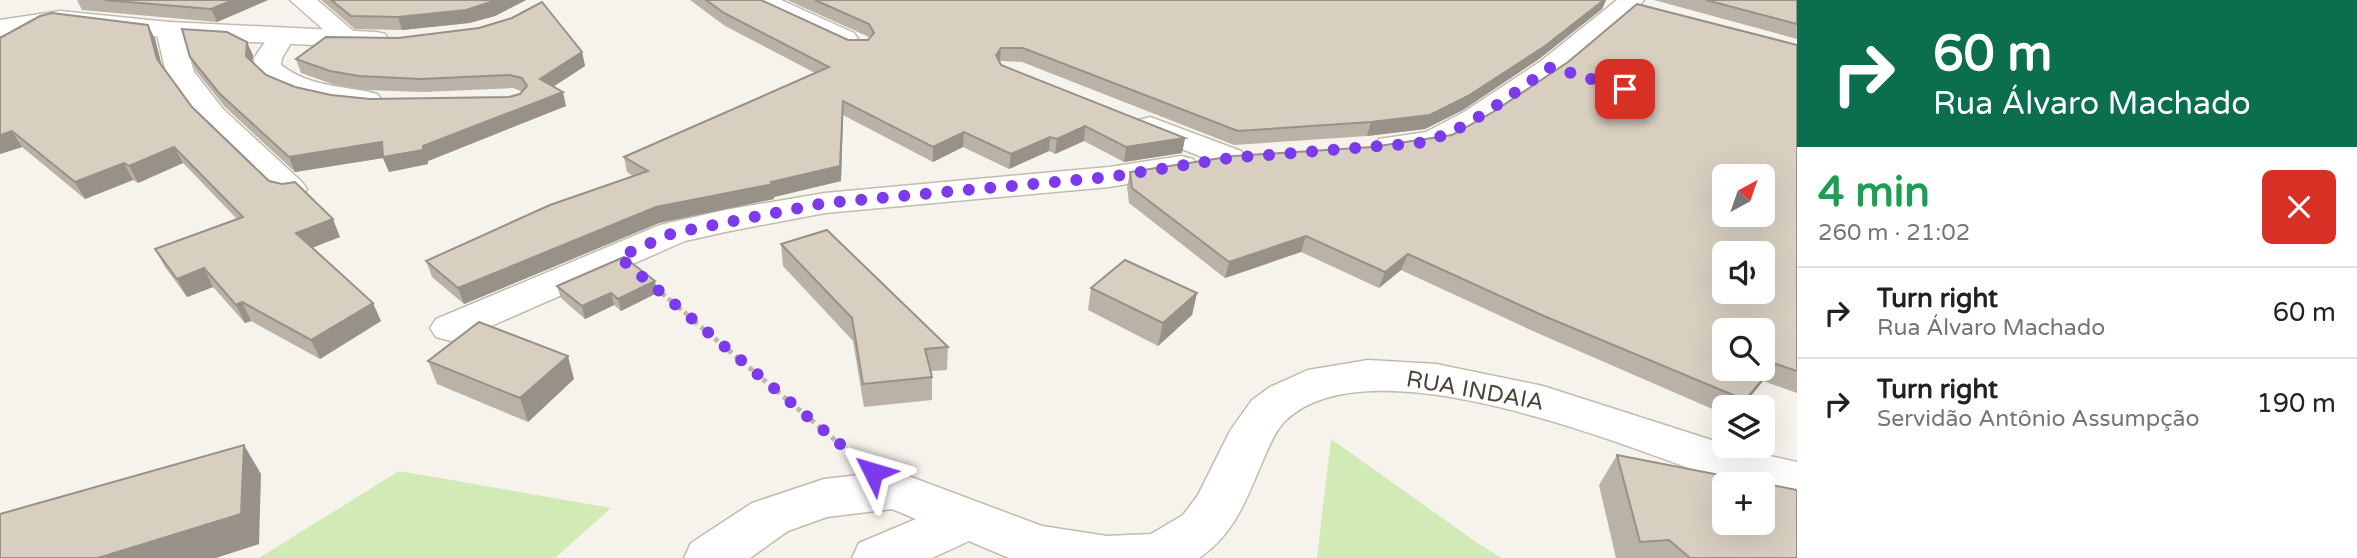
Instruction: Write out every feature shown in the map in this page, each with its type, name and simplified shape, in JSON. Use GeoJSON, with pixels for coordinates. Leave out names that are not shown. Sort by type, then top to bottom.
{"type":"FeatureCollection","features":[{"type":"Feature","properties":{"kind":"street"},"geometry":{"type":"LineString","coordinates":[[302,0],[351,40]]}},
{"type":"Feature","properties":{"kind":"street"},"geometry":{"type":"LineString","coordinates":[[761,0],[859,45]]}},
{"type":"Feature","properties":{"kind":"street"},"geometry":{"type":"LineString","coordinates":[[1353,150],[1434,139],[1475,118],[1551,67],[1628,4]]}},
{"type":"Feature","properties":{"kind":"street"},"geometry":{"type":"LineString","coordinates":[[0,28],[60,18],[169,30],[281,38],[402,41]]}},
{"type":"Feature","properties":{"kind":"street"},"geometry":{"type":"LineString","coordinates":[[169,30],[180,73],[212,115],[290,189]]}},
{"type":"Feature","properties":{"kind":"street"},"geometry":{"type":"LineString","coordinates":[[281,38],[268,58],[267,68],[280,80],[350,99],[398,102]]}},
{"type":"Feature","properties":{"kind":"street"},"geometry":{"type":"LineString","coordinates":[[452,328],[673,233],[825,203],[1109,177],[1244,157],[1127,117]]}},
{"type":"Feature","properties":{"kind":"street","name":"RUA INDAIA"},"geometry":{"type":"LineString","coordinates":[[710,558],[769,517],[824,498],[895,490],[1038,547],[1107,558],[1160,556],[1201,530],[1217,507],[1247,443],[1268,411],[1286,398],[1323,381],[1368,375],[1436,379],[1543,402],[1754,472],[1797,481]]}},
{"type":"Feature","properties":{"kind":"street"},"geometry":{"type":"LineString","coordinates":[[878,558],[967,520]]}},
{"type":"Feature","properties":{"kind":"path"},"geometry":{"type":"LineString","coordinates":[[619,257],[895,490]]}},
{"type":"Feature","properties":{"kind":"green space"},"geometry":{"type":"Polygon","coordinates":[[[1331,439],[1479,544],[1502,558],[1317,558],[1331,439]]]}},
{"type":"Feature","properties":{"kind":"green space"},"geometry":{"type":"Polygon","coordinates":[[[399,471],[611,508],[555,558],[259,558],[399,471]]]}},
{"type":"Feature","properties":{"kind":"building"},"geometry":{"type":"Polygon","coordinates":[[[105,0],[233,0],[211,9],[105,0]]]}},
{"type":"Feature","properties":{"kind":"building"},"geometry":{"type":"Polygon","coordinates":[[[331,0],[497,0],[466,10],[398,17],[351,16],[331,0]]]}},
{"type":"Feature","properties":{"kind":"building"},"geometry":{"type":"Polygon","coordinates":[[[706,0],[761,0],[848,40],[868,40],[874,33],[869,24],[815,0],[1604,0],[1545,46],[1468,96],[1430,115],[1371,122],[1238,131],[1023,48],[1001,48],[996,55],[1001,65],[1185,138],[1126,147],[1085,126],[1057,139],[1050,137],[1011,154],[964,132],[933,147],[843,101],[840,166],[771,182],[773,184],[656,207],[458,288],[426,261],[550,205],[648,171],[624,157],[829,67],[724,13],[706,0]]]}},
{"type":"Feature","properties":{"kind":"building"},"geometry":{"type":"Polygon","coordinates":[[[1706,0],[1797,0],[1797,24],[1706,0]]]}},
{"type":"Feature","properties":{"kind":"building"},"geometry":{"type":"Polygon","coordinates":[[[542,2],[582,52],[540,79],[563,92],[423,146],[423,150],[383,157],[382,142],[289,157],[219,93],[190,57],[182,29],[227,32],[247,42],[246,56],[266,75],[295,87],[331,95],[370,99],[509,97],[520,94],[527,86],[522,78],[509,75],[420,79],[359,76],[330,71],[296,59],[326,37],[398,38],[479,28],[512,18],[542,2]]]}},
{"type":"Feature","properties":{"kind":"building"},"geometry":{"type":"Polygon","coordinates":[[[1637,4],[1797,45],[1797,371],[1775,365],[1775,318],[1712,318],[1712,381],[1761,381],[1749,395],[1733,395],[1544,316],[1408,254],[1385,272],[1306,236],[1229,262],[1132,188],[1130,172],[1234,156],[1372,147],[1452,135],[1493,112],[1568,62],[1637,4]]]}},
{"type":"Feature","properties":{"kind":"building"},"geometry":{"type":"Polygon","coordinates":[[[52,13],[148,25],[157,59],[192,107],[269,181],[282,184],[295,182],[333,219],[296,233],[373,303],[311,340],[242,302],[236,305],[204,268],[177,279],[155,249],[243,217],[174,147],[129,166],[124,163],[75,182],[12,131],[0,135],[0,38],[40,16],[52,13]]]}},
{"type":"Feature","properties":{"kind":"building"},"geometry":{"type":"Polygon","coordinates":[[[827,230],[948,347],[925,349],[932,377],[863,384],[852,318],[781,244],[827,230]]]}},
{"type":"Feature","properties":{"kind":"building"},"geometry":{"type":"Polygon","coordinates":[[[624,257],[655,281],[618,299],[611,293],[582,306],[557,286],[624,257]]]}},
{"type":"Feature","properties":{"kind":"building"},"geometry":{"type":"Polygon","coordinates":[[[1125,260],[1197,293],[1163,323],[1091,288],[1125,260]]]}},
{"type":"Feature","properties":{"kind":"building"},"geometry":{"type":"Polygon","coordinates":[[[479,322],[568,356],[520,398],[428,361],[479,322]]]}},
{"type":"Feature","properties":{"kind":"building"},"geometry":{"type":"Polygon","coordinates":[[[244,445],[241,514],[98,558],[0,558],[0,514],[244,445]]]}},
{"type":"Feature","properties":{"kind":"building"},"geometry":{"type":"Polygon","coordinates":[[[1617,455],[1712,473],[1712,535],[1775,535],[1775,486],[1797,490],[1797,558],[1690,558],[1669,540],[1640,542],[1617,455]]]}},
{"type":"Feature","properties":{"kind":"route"},"geometry":{"type":"LineString","coordinates":[[873,472],[619,257],[673,233],[825,203],[1109,177],[1230,158],[1419,143],[1434,139],[1475,118],[1551,67],[1625,89]]}}]}
